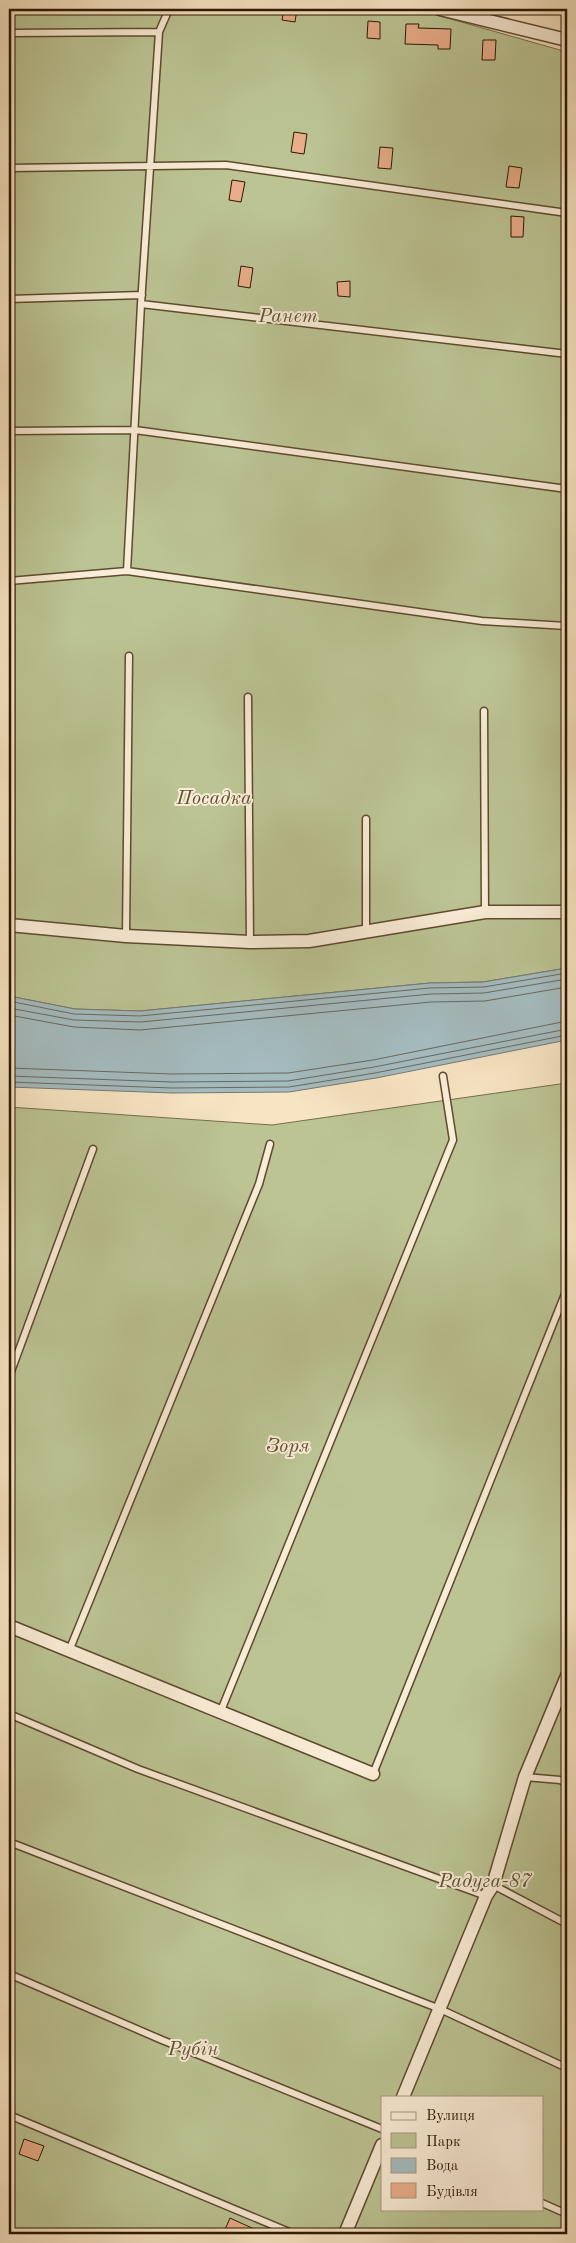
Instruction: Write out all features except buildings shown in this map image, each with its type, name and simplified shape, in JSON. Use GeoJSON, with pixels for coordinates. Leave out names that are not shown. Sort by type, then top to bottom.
{"type":"FeatureCollection","features":[{"type":"Feature","properties":{"kind":"street"},"geometry":{"type":"LineString","coordinates":[[440,9],[567,40]]}},
{"type":"Feature","properties":{"kind":"street"},"geometry":{"type":"LineString","coordinates":[[10,926],[126,936],[250,942],[309,941],[485,912],[567,912]]}},
{"type":"Feature","properties":{"kind":"street"},"geometry":{"type":"LineString","coordinates":[[9,1626],[373,1774]]}},
{"type":"Feature","properties":{"kind":"street"},"geometry":{"type":"LineString","coordinates":[[403,2096],[490,1890],[525,1777],[567,1676]]}},
{"type":"Feature","properties":{"kind":"street"},"geometry":{"type":"LineString","coordinates":[[345,2234],[381,2147]]}},
{"type":"Feature","properties":{"kind":"lane"},"geometry":{"type":"LineString","coordinates":[[128,571],[141,304],[159,32],[169,9]]}},
{"type":"Feature","properties":{"kind":"lane"},"geometry":{"type":"LineString","coordinates":[[9,33],[159,32]]}},
{"type":"Feature","properties":{"kind":"lane"},"geometry":{"type":"LineString","coordinates":[[9,168],[226,165],[567,214]]}},
{"type":"Feature","properties":{"kind":"lane"},"geometry":{"type":"LineString","coordinates":[[9,299],[142,296]]}},
{"type":"Feature","properties":{"kind":"lane"},"geometry":{"type":"LineString","coordinates":[[141,304],[567,354]]}},
{"type":"Feature","properties":{"kind":"lane"},"geometry":{"type":"LineString","coordinates":[[9,431],[135,430],[567,489]]}},
{"type":"Feature","properties":{"kind":"lane"},"geometry":{"type":"LineString","coordinates":[[10,926],[10,581],[128,571],[482,621],[567,626]]}},
{"type":"Feature","properties":{"kind":"lane"},"geometry":{"type":"LineString","coordinates":[[126,936],[129,656]]}},
{"type":"Feature","properties":{"kind":"lane"},"geometry":{"type":"LineString","coordinates":[[248,697],[250,942]]}},
{"type":"Feature","properties":{"kind":"lane"},"geometry":{"type":"LineString","coordinates":[[484,711],[485,912]]}},
{"type":"Feature","properties":{"kind":"lane"},"geometry":{"type":"LineString","coordinates":[[366,819],[366,932]]}},
{"type":"Feature","properties":{"kind":"lane"},"geometry":{"type":"LineString","coordinates":[[220,1713],[453,1140],[443,1076]]}},
{"type":"Feature","properties":{"kind":"lane"},"geometry":{"type":"LineString","coordinates":[[69,1652],[259,1184],[270,1144]]}},
{"type":"Feature","properties":{"kind":"lane"},"geometry":{"type":"LineString","coordinates":[[9,1377],[93,1150]]}},
{"type":"Feature","properties":{"kind":"lane"},"geometry":{"type":"LineString","coordinates":[[373,1774],[567,1289]]}},
{"type":"Feature","properties":{"kind":"lane"},"geometry":{"type":"LineString","coordinates":[[9,1714],[138,1769],[490,1890],[567,1924]]}},
{"type":"Feature","properties":{"kind":"lane"},"geometry":{"type":"LineString","coordinates":[[525,1777],[560,1780],[567,1783]]}},
{"type":"Feature","properties":{"kind":"lane"},"geometry":{"type":"LineString","coordinates":[[9,1842],[440,2009],[567,2068]]}},
{"type":"Feature","properties":{"kind":"lane"},"geometry":{"type":"LineString","coordinates":[[9,1974],[162,2040],[381,2129]]}},
{"type":"Feature","properties":{"kind":"lane"},"geometry":{"type":"LineString","coordinates":[[9,2115],[294,2234]]}},
{"type":"Feature","properties":{"kind":"lane"},"geometry":{"type":"LineString","coordinates":[[544,2204],[567,2214]]}},
{"type":"Feature","properties":{"kind":"green space","name":"Ранет"},"geometry":{"type":"Polygon","coordinates":[[[9,9],[401,9],[426,12],[567,52],[567,968],[483,982],[430,983],[140,1011],[75,1009],[9,996],[9,9]]]}},
{"type":"Feature","properties":{"kind":"green space"},"geometry":{"type":"Polygon","coordinates":[[[567,1083],[567,2234],[9,2234],[9,1107],[272,1125],[567,1083]]]}},
{"type":"Feature","properties":{"kind":"water"},"geometry":{"type":"Polygon","coordinates":[[[567,968],[567,1040],[376,1078],[289,1092],[172,1093],[9,1087],[9,996],[75,1009],[140,1011],[430,983],[483,982],[567,968]]]}},
{"type":"Feature","properties":{"kind":"park label","name":"Посадка"},"geometry":{"type":"Point","coordinates":[214,799]}},
{"type":"Feature","properties":{"kind":"park label","name":"Зоря"},"geometry":{"type":"Point","coordinates":[288,1447]}},
{"type":"Feature","properties":{"kind":"park label","name":"Радуга-87"},"geometry":{"type":"Point","coordinates":[485,1882]}},
{"type":"Feature","properties":{"kind":"park label","name":"Рубін"},"geometry":{"type":"Point","coordinates":[193,2050]}}]}
